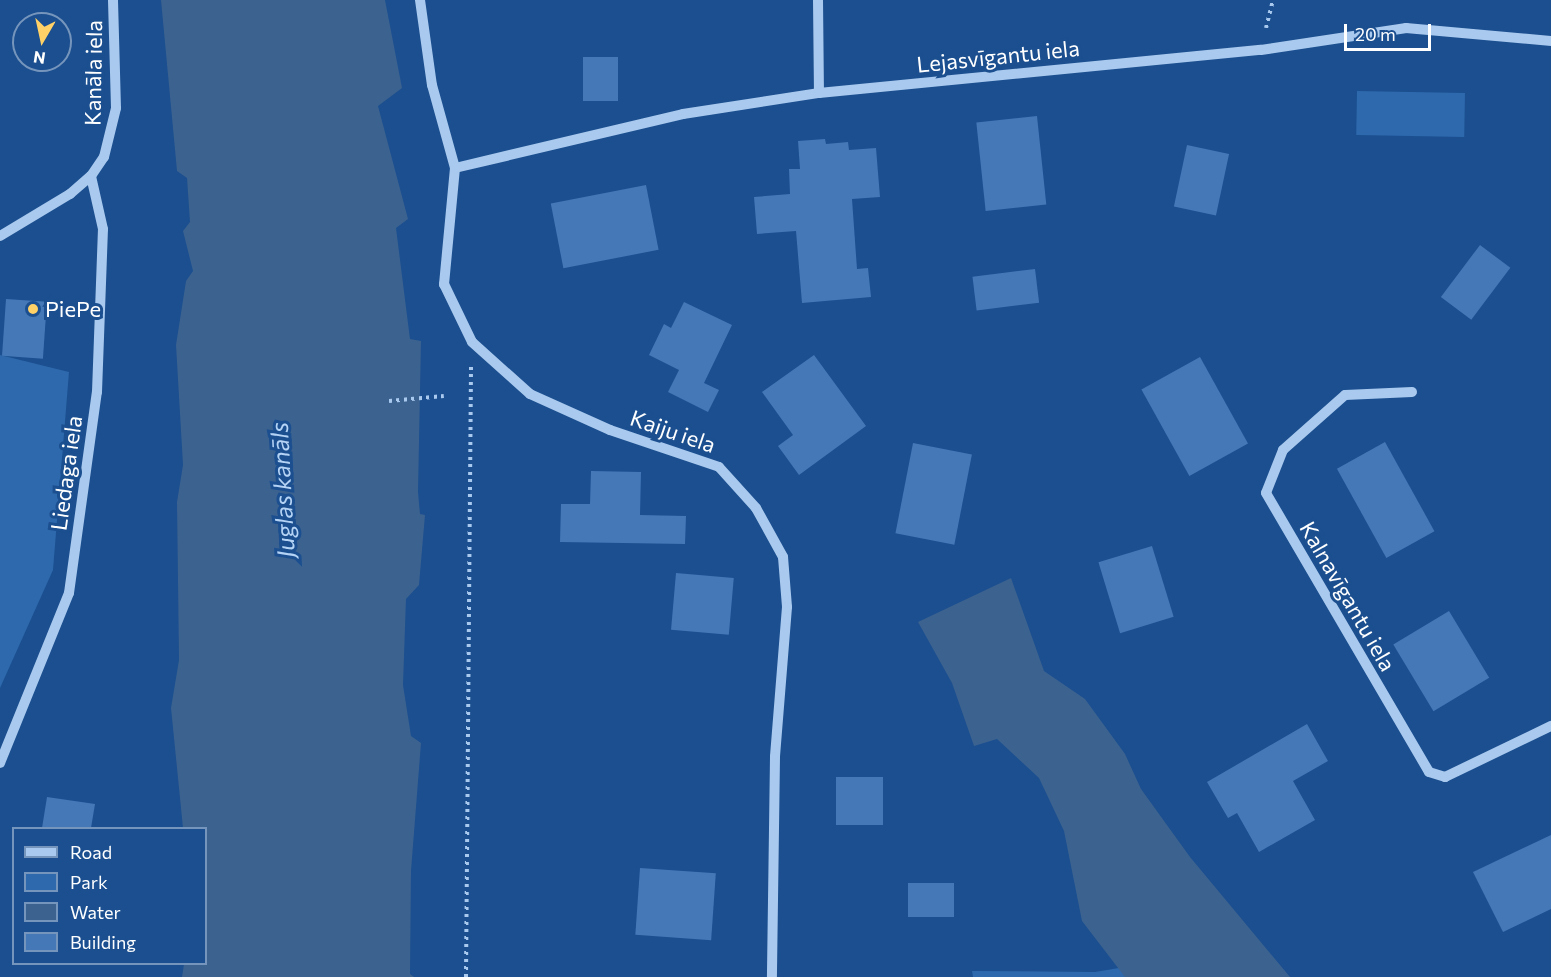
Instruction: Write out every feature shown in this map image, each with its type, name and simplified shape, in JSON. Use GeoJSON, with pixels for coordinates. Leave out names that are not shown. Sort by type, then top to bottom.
{"type":"FeatureCollection","features":[{"type":"Feature","properties":{"kind":"street","name":"Kanāla iela"},"geometry":{"type":"LineString","coordinates":[[91,176],[112,136],[116,108],[113,0]]}},
{"type":"Feature","properties":{"kind":"street"},"geometry":{"type":"LineString","coordinates":[[420,0],[432,85],[455,168]]}},
{"type":"Feature","properties":{"kind":"street"},"geometry":{"type":"LineString","coordinates":[[818,0],[819,93]]}},
{"type":"Feature","properties":{"kind":"street","name":"Lejasvīgantu iela"},"geometry":{"type":"LineString","coordinates":[[455,168],[683,114],[819,93],[1261,50],[1406,28],[1551,41]]}},
{"type":"Feature","properties":{"kind":"street","name":"Kaiju iela"},"geometry":{"type":"LineString","coordinates":[[455,168],[444,284],[471,342],[530,394],[610,430],[719,467],[756,508],[783,557],[787,607],[775,757],[772,977]]}},
{"type":"Feature","properties":{"kind":"street"},"geometry":{"type":"LineString","coordinates":[[0,236],[70,194],[91,176]]}},
{"type":"Feature","properties":{"kind":"street","name":"Liedaga iela"},"geometry":{"type":"LineString","coordinates":[[0,764],[69,593],[97,392],[104,229],[91,176]]}},
{"type":"Feature","properties":{"kind":"street","name":"Kalnavīgantu iela"},"geometry":{"type":"LineString","coordinates":[[1412,392],[1345,395],[1283,450],[1266,493],[1429,772],[1445,777],[1551,726]]}},
{"type":"Feature","properties":{"kind":"path"},"geometry":{"type":"LineString","coordinates":[[1261,50],[1273,0]]}},
{"type":"Feature","properties":{"kind":"path"},"geometry":{"type":"LineString","coordinates":[[466,977],[471,342]]}},
{"type":"Feature","properties":{"kind":"path"},"geometry":{"type":"LineString","coordinates":[[389,401],[444,396]]}},
{"type":"Feature","properties":{"kind":"green space"},"geometry":{"type":"Polygon","coordinates":[[[1357,91],[1465,93],[1464,137],[1356,135],[1357,91]]]}},
{"type":"Feature","properties":{"kind":"green space"},"geometry":{"type":"Polygon","coordinates":[[[0,355],[69,372],[53,570],[0,688],[0,355]]]}},
{"type":"Feature","properties":{"kind":"green space"},"geometry":{"type":"Polygon","coordinates":[[[1226,950],[1262,977],[973,977],[972,971],[1095,972],[1226,950]]]}},
{"type":"Feature","properties":{"kind":"water","name":"Juglas kanāls"},"geometry":{"type":"Polygon","coordinates":[[[161,0],[385,0],[402,88],[378,106],[408,219],[396,228],[410,339],[421,341],[418,492],[420,514],[425,515],[419,585],[406,599],[403,685],[411,736],[421,743],[411,871],[410,974],[414,977],[182,977],[184,965],[207,965],[207,827],[183,827],[171,708],[179,660],[177,502],[183,465],[176,345],[186,281],[193,271],[183,231],[190,222],[187,178],[177,171],[161,0]]]}},
{"type":"Feature","properties":{"kind":"water"},"geometry":{"type":"Polygon","coordinates":[[[1011,578],[1044,671],[1085,699],[1125,754],[1141,789],[1190,857],[1290,977],[1125,977],[1082,921],[1064,831],[1039,778],[997,739],[974,746],[952,683],[918,622],[1011,578]]]}},
{"type":"Feature","properties":{"kind":"building"},"geometry":{"type":"Polygon","coordinates":[[[583,57],[618,57],[618,101],[583,101],[583,57]]]}},
{"type":"Feature","properties":{"kind":"building"},"geometry":{"type":"Polygon","coordinates":[[[1037,116],[1046,205],[986,211],[976,122],[1037,116]]]}},
{"type":"Feature","properties":{"kind":"building"},"geometry":{"type":"Polygon","coordinates":[[[825,139],[826,144],[848,142],[849,150],[876,148],[880,197],[852,199],[857,269],[868,268],[871,297],[802,303],[796,231],[757,234],[754,197],[790,194],[789,169],[800,169],[798,141],[825,139]]]}},
{"type":"Feature","properties":{"kind":"building"},"geometry":{"type":"Polygon","coordinates":[[[1187,145],[1229,154],[1216,216],[1174,207],[1187,145]]]}},
{"type":"Feature","properties":{"kind":"building"},"geometry":{"type":"Polygon","coordinates":[[[646,185],[659,250],[563,268],[551,204],[646,185]]]}},
{"type":"Feature","properties":{"kind":"building"},"geometry":{"type":"Polygon","coordinates":[[[1480,245],[1510,268],[1471,320],[1441,297],[1480,245]]]}},
{"type":"Feature","properties":{"kind":"building"},"geometry":{"type":"Polygon","coordinates":[[[1035,269],[1039,303],[977,310],[972,277],[1035,269]]]}},
{"type":"Feature","properties":{"kind":"building"},"geometry":{"type":"Polygon","coordinates":[[[6,299],[47,302],[43,359],[2,356],[6,299]]]}},
{"type":"Feature","properties":{"kind":"building"},"geometry":{"type":"Polygon","coordinates":[[[684,302],[732,325],[704,383],[719,390],[708,412],[668,392],[679,370],[649,355],[664,324],[671,328],[684,302]]]}},
{"type":"Feature","properties":{"kind":"building"},"geometry":{"type":"Polygon","coordinates":[[[814,355],[866,426],[799,475],[778,446],[793,435],[762,392],[814,355]]]}},
{"type":"Feature","properties":{"kind":"building"},"geometry":{"type":"Polygon","coordinates":[[[1200,357],[1248,444],[1189,476],[1141,389],[1200,357]]]}},
{"type":"Feature","properties":{"kind":"building"},"geometry":{"type":"Polygon","coordinates":[[[1385,442],[1434,531],[1386,558],[1337,469],[1385,442]]]}},
{"type":"Feature","properties":{"kind":"building"},"geometry":{"type":"Polygon","coordinates":[[[913,443],[972,454],[954,545],[895,533],[913,443]]]}},
{"type":"Feature","properties":{"kind":"building"},"geometry":{"type":"Polygon","coordinates":[[[591,471],[641,472],[640,515],[686,516],[685,544],[560,542],[561,504],[590,504],[591,471]]]}},
{"type":"Feature","properties":{"kind":"building"},"geometry":{"type":"Polygon","coordinates":[[[1152,546],[1174,617],[1120,633],[1098,562],[1152,546]]]}},
{"type":"Feature","properties":{"kind":"building"},"geometry":{"type":"Polygon","coordinates":[[[676,573],[734,578],[729,635],[671,630],[676,573]]]}},
{"type":"Feature","properties":{"kind":"building"},"geometry":{"type":"Polygon","coordinates":[[[1449,611],[1489,678],[1433,711],[1393,644],[1449,611]]]}},
{"type":"Feature","properties":{"kind":"building"},"geometry":{"type":"Polygon","coordinates":[[[1307,724],[1328,761],[1293,781],[1315,820],[1259,852],[1237,813],[1228,818],[1207,782],[1307,724]]]}},
{"type":"Feature","properties":{"kind":"building"},"geometry":{"type":"Polygon","coordinates":[[[836,777],[883,777],[883,825],[836,825],[836,777]]]}},
{"type":"Feature","properties":{"kind":"building"},"geometry":{"type":"Polygon","coordinates":[[[47,797],[95,804],[91,827],[42,827],[47,797]]]}},
{"type":"Feature","properties":{"kind":"building"},"geometry":{"type":"Polygon","coordinates":[[[1551,835],[1551,909],[1503,932],[1473,872],[1551,835]]]}},
{"type":"Feature","properties":{"kind":"building"},"geometry":{"type":"Polygon","coordinates":[[[640,868],[716,873],[711,940],[635,935],[640,868]]]}},
{"type":"Feature","properties":{"kind":"building"},"geometry":{"type":"Polygon","coordinates":[[[908,883],[954,883],[954,917],[908,917],[908,883]]]}},
{"type":"Feature","properties":{"kind":"place","name":"PiePe"},"geometry":{"type":"Point","coordinates":[33,309]}}]}
